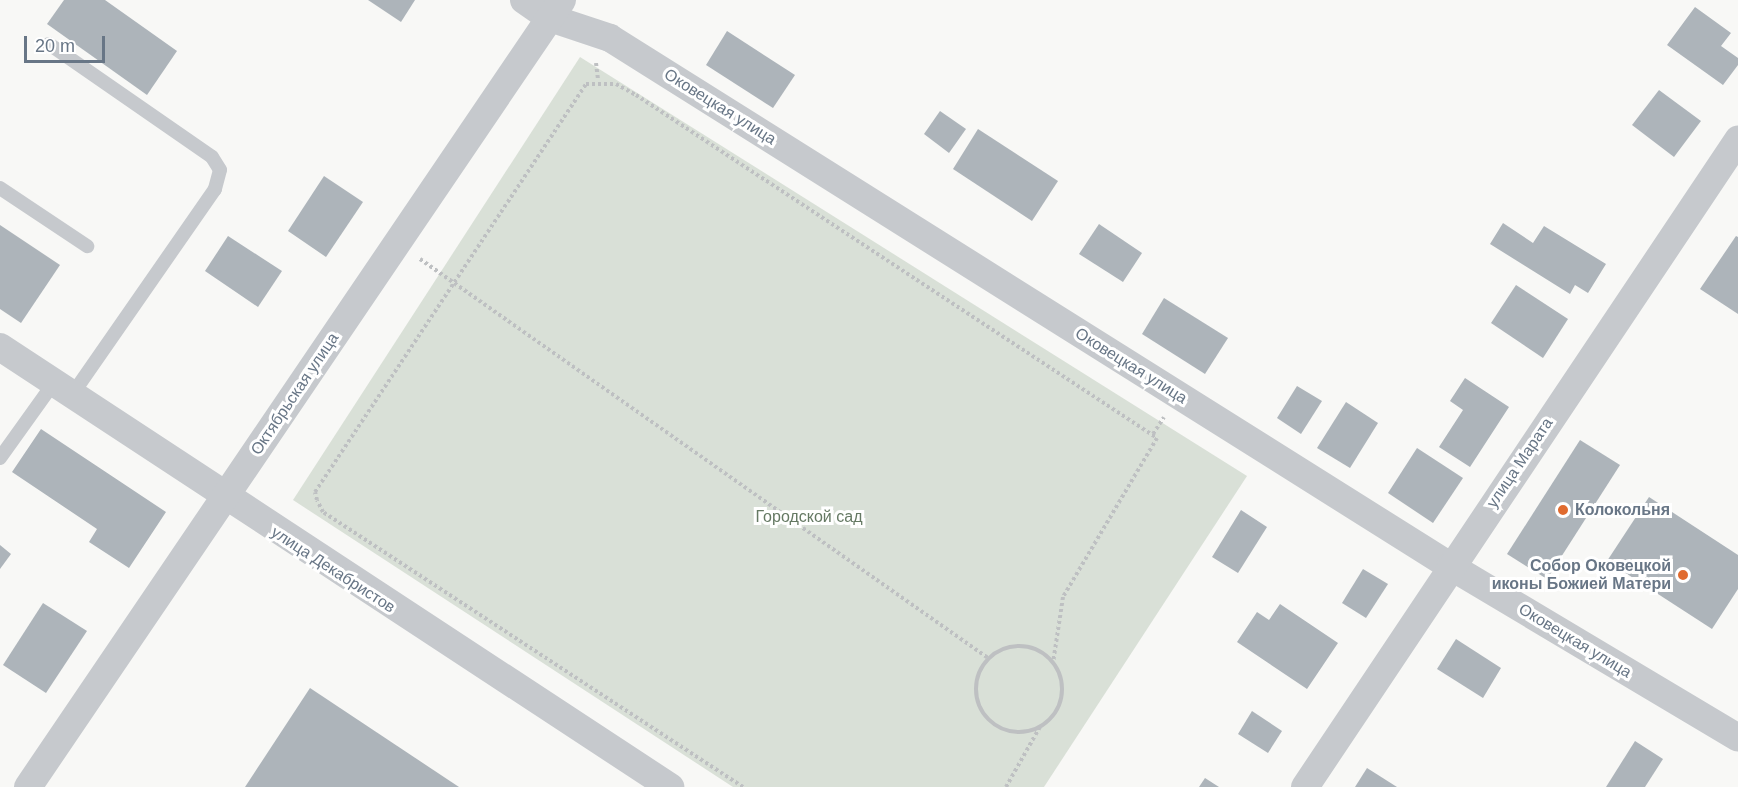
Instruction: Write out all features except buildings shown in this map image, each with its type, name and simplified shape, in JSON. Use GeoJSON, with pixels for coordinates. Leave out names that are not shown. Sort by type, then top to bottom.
{"type":"FeatureCollection","features":[{"type":"Feature","properties":{"kind":"street","name":"Оковецкая улица"},"geometry":{"type":"LineString","coordinates":[[524,0],[556,9],[610,38],[1450,566],[1738,738]]}},
{"type":"Feature","properties":{"kind":"street","name":"Октябрьская улица"},"geometry":{"type":"LineString","coordinates":[[28,787],[556,9]]}},
{"type":"Feature","properties":{"kind":"street","name":"улица Марата"},"geometry":{"type":"LineString","coordinates":[[1305,787],[1450,566],[1738,140]]}},
{"type":"Feature","properties":{"kind":"street","name":"улица Декабристов"},"geometry":{"type":"LineString","coordinates":[[0,347],[224,499],[670,787]]}},
{"type":"Feature","properties":{"kind":"lane"},"geometry":{"type":"LineString","coordinates":[[0,458],[62,390],[215,189],[220,170],[212,157],[49,44]]}},
{"type":"Feature","properties":{"kind":"lane"},"geometry":{"type":"LineString","coordinates":[[0,188],[87,246]]}},
{"type":"Feature","properties":{"kind":"path"},"geometry":{"type":"LineString","coordinates":[[743,787],[323,512],[317,501],[315,492],[586,84],[616,84],[636,95],[1157,438],[1063,597],[1053,663],[1062,691],[1059,705],[1041,726],[1006,787]]}},
{"type":"Feature","properties":{"kind":"path"},"geometry":{"type":"LineString","coordinates":[[397,243],[988,658]]}},
{"type":"Feature","properties":{"kind":"path"},"geometry":{"type":"LineString","coordinates":[[1041,726],[1014,731],[989,720],[979,703],[976,682],[988,658],[1014,646],[1043,653],[1053,663]]}},
{"type":"Feature","properties":{"kind":"green space","name":"Городской сад"},"geometry":{"type":"Polygon","coordinates":[[[580,57],[1247,476],[1044,787],[733,787],[293,500],[580,57]]]}},
{"type":"Feature","properties":{"kind":"place","name":"Колокольня"},"geometry":{"type":"Point","coordinates":[1563,510]}},
{"type":"Feature","properties":{"kind":"place","name":"Собор Оковецкой иконы Божией Матери"},"geometry":{"type":"Point","coordinates":[1683,575]}}]}
